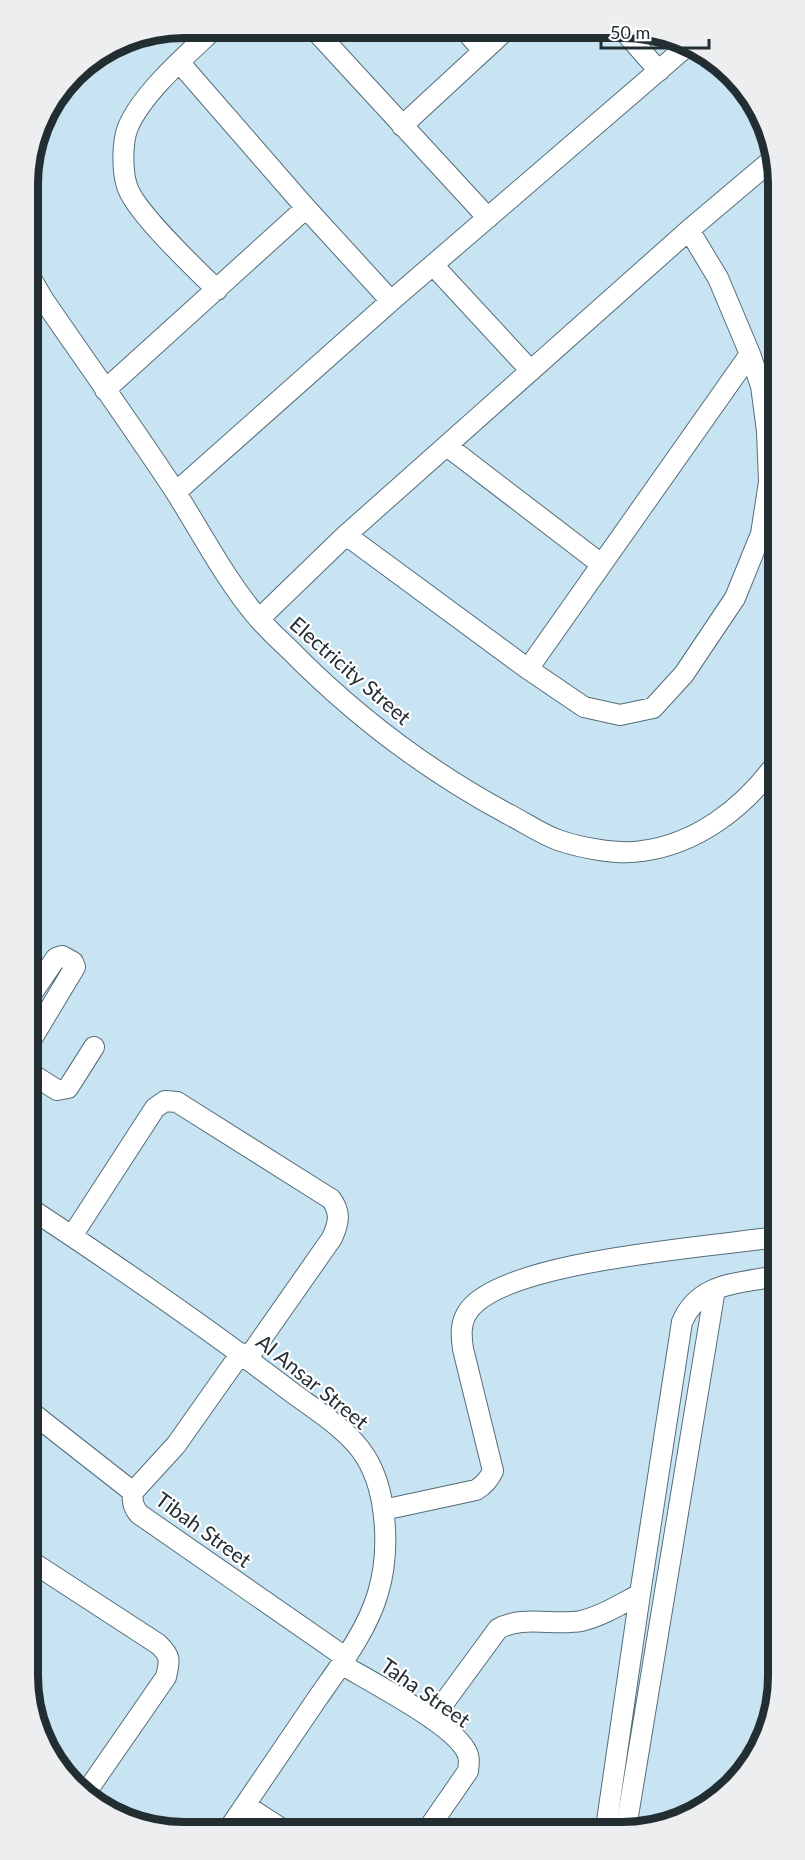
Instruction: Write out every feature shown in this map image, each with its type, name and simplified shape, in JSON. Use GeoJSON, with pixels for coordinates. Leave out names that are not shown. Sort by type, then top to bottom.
{"type":"FeatureCollection","features":[{"type":"Feature","properties":{"kind":"street"},"geometry":{"type":"LineString","coordinates":[[204,38],[146,99],[128,128],[123,162],[127,188],[140,208],[217,290]]}},
{"type":"Feature","properties":{"kind":"street"},"geometry":{"type":"LineString","coordinates":[[322,38],[488,218]]}},
{"type":"Feature","properties":{"kind":"street"},"geometry":{"type":"LineString","coordinates":[[472,38],[483,51]]}},
{"type":"Feature","properties":{"kind":"street"},"geometry":{"type":"LineString","coordinates":[[402,126],[497,38]]}},
{"type":"Feature","properties":{"kind":"street"},"geometry":{"type":"LineString","coordinates":[[630,38],[659,71]]}},
{"type":"Feature","properties":{"kind":"street"},"geometry":{"type":"LineString","coordinates":[[176,492],[391,301],[682,51]]}},
{"type":"Feature","properties":{"kind":"street"},"geometry":{"type":"LineString","coordinates":[[179,62],[306,208],[391,301]]}},
{"type":"Feature","properties":{"kind":"street"},"geometry":{"type":"LineString","coordinates":[[259,619],[346,535],[689,230],[766,165]]}},
{"type":"Feature","properties":{"kind":"street"},"geometry":{"type":"LineString","coordinates":[[105,390],[306,208]]}},
{"type":"Feature","properties":{"kind":"street"},"geometry":{"type":"LineString","coordinates":[[689,230],[718,278],[750,354],[761,386],[768,453]]}},
{"type":"Feature","properties":{"kind":"street"},"geometry":{"type":"LineString","coordinates":[[433,265],[531,370]]}},
{"type":"Feature","properties":{"kind":"street","name":"Electricity Street"},"geometry":{"type":"LineString","coordinates":[[38,290],[176,492],[233,586],[259,619],[318,678],[373,725],[424,763],[477,797],[556,839],[600,850],[641,852],[666,846],[701,832],[734,810],[759,787],[768,775]]}},
{"type":"Feature","properties":{"kind":"street"},"geometry":{"type":"LineString","coordinates":[[528,669],[750,354]]}},
{"type":"Feature","properties":{"kind":"street"},"geometry":{"type":"LineString","coordinates":[[447,446],[602,564]]}},
{"type":"Feature","properties":{"kind":"street"},"geometry":{"type":"LineString","coordinates":[[346,535],[528,669],[584,707],[620,715],[653,708],[684,674],[735,598],[761,534],[768,490]]}},
{"type":"Feature","properties":{"kind":"street"},"geometry":{"type":"LineString","coordinates":[[38,984],[56,958],[62,956],[73,962],[75,968],[38,1029]]}},
{"type":"Feature","properties":{"kind":"street"},"geometry":{"type":"LineString","coordinates":[[38,1078],[57,1090],[68,1088],[93,1047]]}},
{"type":"Feature","properties":{"kind":"street","name":"Tibah Street"},"geometry":{"type":"LineString","coordinates":[[72,1236],[155,1108],[165,1101],[177,1102],[331,1199],[336,1206],[339,1214],[337,1227],[244,1356],[176,1445],[133,1492],[132,1500],[138,1514],[343,1660]]}},
{"type":"Feature","properties":{"kind":"street","name":"Al Ansar Street"},"geometry":{"type":"LineString","coordinates":[[38,1214],[244,1356],[342,1430],[365,1456],[376,1484],[383,1510],[384,1561],[378,1593],[365,1623],[343,1660],[233,1822]]}},
{"type":"Feature","properties":{"kind":"street"},"geometry":{"type":"LineString","coordinates":[[383,1510],[476,1490],[482,1487],[493,1472],[463,1349],[461,1332],[470,1308],[483,1298],[503,1286],[575,1266],[767,1238]]}},
{"type":"Feature","properties":{"kind":"street"},"geometry":{"type":"LineString","coordinates":[[607,1822],[682,1322],[694,1302],[704,1294],[715,1289],[767,1278]]}},
{"type":"Feature","properties":{"kind":"street"},"geometry":{"type":"LineString","coordinates":[[627,1822],[715,1289]]}},
{"type":"Feature","properties":{"kind":"street"},"geometry":{"type":"LineString","coordinates":[[38,1417],[133,1492]]}},
{"type":"Feature","properties":{"kind":"street"},"geometry":{"type":"LineString","coordinates":[[38,1566],[158,1644],[166,1651],[170,1661],[166,1677],[89,1788]]}},
{"type":"Feature","properties":{"kind":"street"},"geometry":{"type":"LineString","coordinates":[[432,1719],[493,1632],[510,1624],[580,1621],[640,1594]]}},
{"type":"Feature","properties":{"kind":"street","name":"Taha Street"},"geometry":{"type":"LineString","coordinates":[[343,1660],[432,1719],[458,1740],[466,1750],[470,1760],[468,1771],[433,1822]]}},
{"type":"Feature","properties":{"kind":"street"},"geometry":{"type":"LineString","coordinates":[[245,1805],[271,1822]]}}]}
